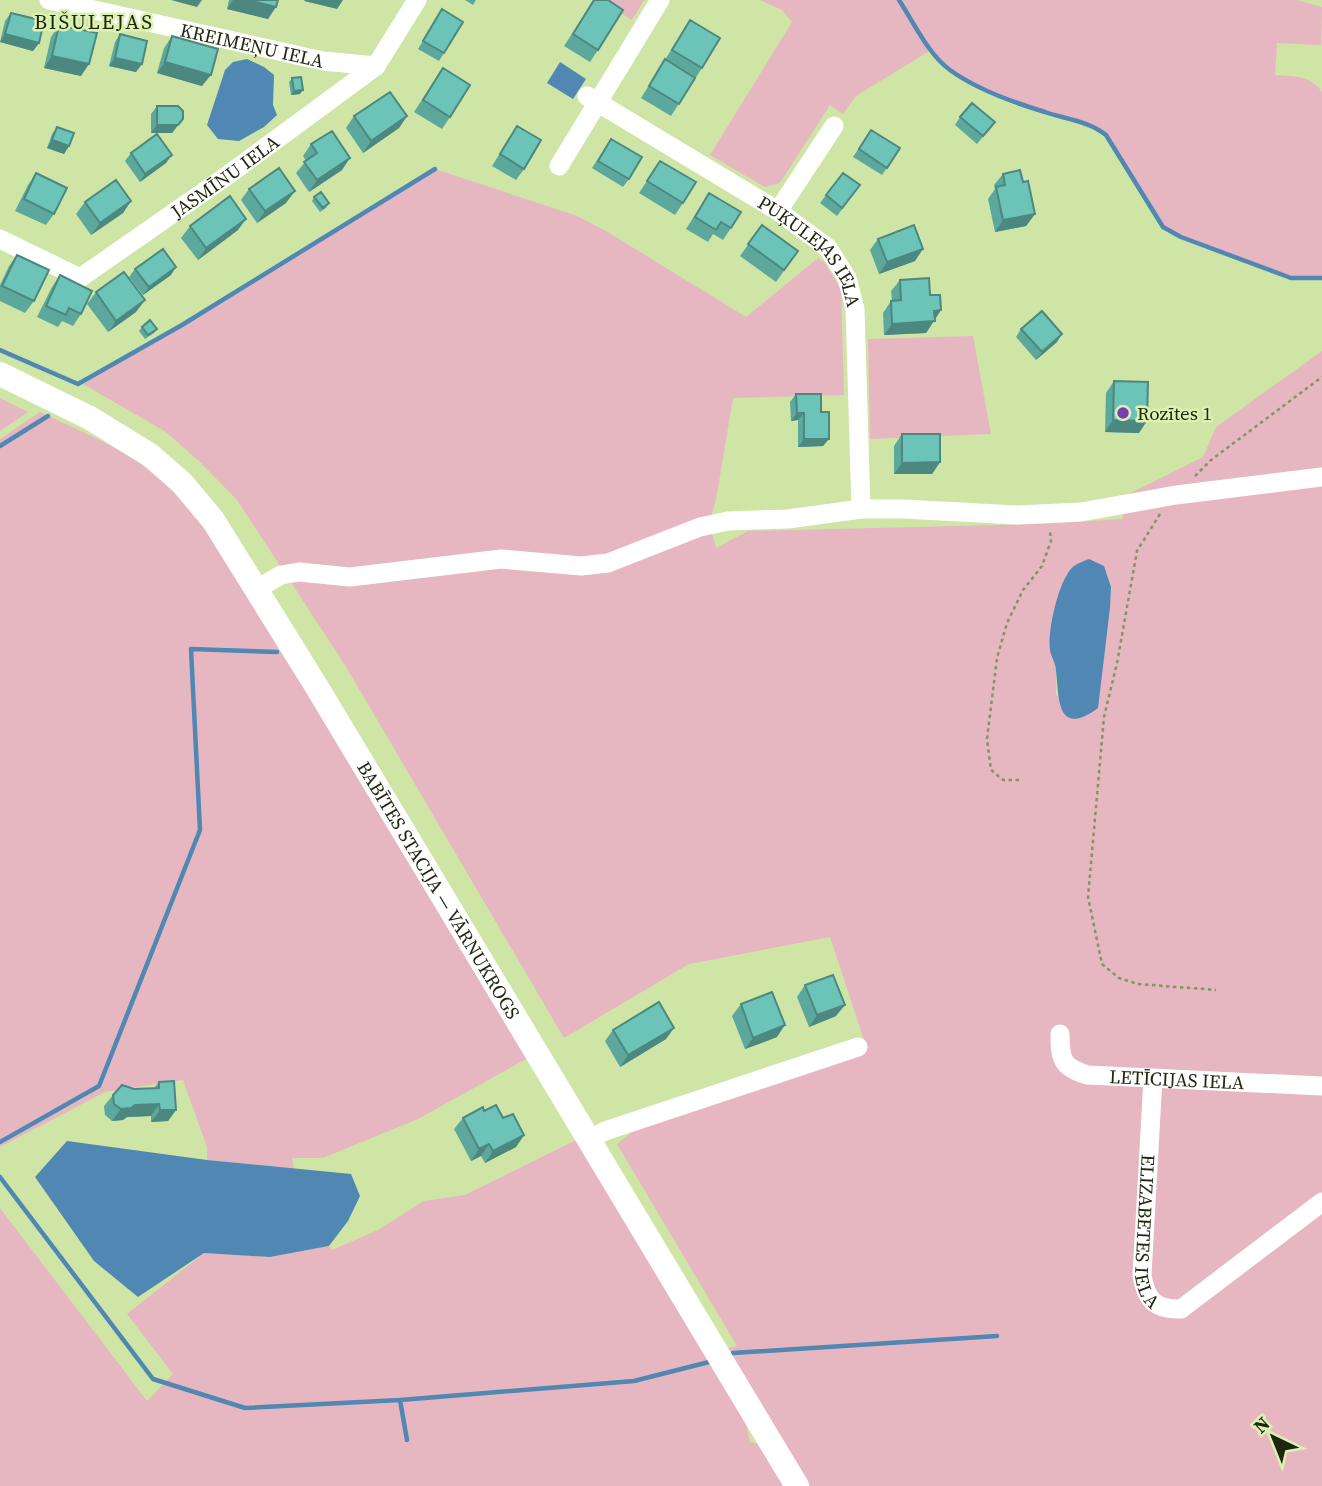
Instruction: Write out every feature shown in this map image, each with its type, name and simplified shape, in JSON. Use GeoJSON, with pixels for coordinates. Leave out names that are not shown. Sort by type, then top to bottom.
{"type":"FeatureCollection","features":[{"type":"Feature","properties":{"kind":"main road","name":"BABĪTES STACIJA — VĀRNUKROGS"},"geometry":{"type":"LineString","coordinates":[[0,374],[90,418],[150,455],[182,483],[213,520],[797,1486]]}},
{"type":"Feature","properties":{"kind":"street","name":"KREIMEŅU IELA"},"geometry":{"type":"LineString","coordinates":[[49,0],[323,61],[376,66]]}},
{"type":"Feature","properties":{"kind":"street","name":"JASMĪNU IELA"},"geometry":{"type":"LineString","coordinates":[[0,239],[80,278],[376,66],[417,0]]}},
{"type":"Feature","properties":{"kind":"street"},"geometry":{"type":"LineString","coordinates":[[558,166],[593,99],[660,0]]}},
{"type":"Feature","properties":{"kind":"street"},"geometry":{"type":"LineString","coordinates":[[323,61],[331,99]]}},
{"type":"Feature","properties":{"kind":"street","name":"PUĶULEJAS IELA"},"geometry":{"type":"LineString","coordinates":[[593,99],[778,211],[828,247],[847,278],[855,309],[861,509]]}},
{"type":"Feature","properties":{"kind":"street"},"geometry":{"type":"LineString","coordinates":[[778,211],[834,126]]}},
{"type":"Feature","properties":{"kind":"street"},"geometry":{"type":"LineString","coordinates":[[257,589],[281,575],[299,572],[350,577],[501,559],[581,566],[608,564],[700,527],[728,521],[788,519],[861,509],[1017,515],[1081,512],[1175,495],[1322,477]]}},
{"type":"Feature","properties":{"kind":"street","name":"LETĪCIJAS IELA"},"geometry":{"type":"LineString","coordinates":[[1060,1034],[1060,1051],[1064,1063],[1074,1071],[1088,1074],[1322,1086]]}},
{"type":"Feature","properties":{"kind":"street"},"geometry":{"type":"LineString","coordinates":[[589,1140],[605,1131],[858,1047]]}},
{"type":"Feature","properties":{"kind":"street","name":"ELIZABETES IELA"},"geometry":{"type":"LineString","coordinates":[[1153,1077],[1142,1275],[1145,1292],[1154,1303],[1168,1309],[1181,1308],[1322,1202]]}},
{"type":"Feature","properties":{"kind":"path"},"geometry":{"type":"LineString","coordinates":[[1216,990],[1138,984],[1119,978],[1102,964],[1088,897],[1104,717],[1138,551],[1153,523],[1175,495],[1211,460],[1322,377]]}},
{"type":"Feature","properties":{"kind":"path"},"geometry":{"type":"LineString","coordinates":[[1019,780],[1003,780],[991,770],[987,739],[997,658],[1012,612],[1023,590],[1042,566],[1051,541],[1049,514]]}},
{"type":"Feature","properties":{"kind":"shaded area"},"geometry":{"type":"Polygon","coordinates":[[[598,0],[644,0],[632,20],[598,0]]]}},
{"type":"Feature","properties":{"kind":"shaded area"},"geometry":{"type":"Polygon","coordinates":[[[760,0],[1297,0],[1322,7],[1321,45],[1277,43],[1275,75],[1307,79],[1322,92],[1322,278],[1291,278],[1181,237],[1163,227],[1106,135],[1096,127],[995,94],[950,70],[931,50],[856,96],[843,114],[830,105],[780,183],[765,187],[710,155],[792,22],[782,10],[760,0]]]}},
{"type":"Feature","properties":{"kind":"shaded area"},"geometry":{"type":"Polygon","coordinates":[[[435,169],[577,216],[746,317],[818,258],[826,264],[841,290],[844,395],[733,398],[716,500],[709,523],[716,548],[748,531],[1040,524],[1122,519],[1127,495],[1203,457],[1216,427],[1322,351],[1322,1486],[808,1486],[741,1400],[750,1442],[763,1445],[787,1486],[0,1486],[0,1208],[147,1401],[173,1374],[127,1314],[204,1253],[270,1257],[329,1246],[332,1250],[378,1230],[424,1201],[465,1195],[582,1137],[710,1353],[737,1346],[617,1144],[632,1132],[867,1049],[830,937],[689,964],[564,1038],[345,665],[237,500],[166,432],[83,384],[435,169]],[[1065,577],[1054,611],[1050,648],[1056,668],[1056,695],[1097,708],[1110,608],[1111,587],[1065,577]]]}},
{"type":"Feature","properties":{"kind":"shaded area"},"geometry":{"type":"Polygon","coordinates":[[[973,336],[991,434],[870,439],[868,339],[973,336]]]}},
{"type":"Feature","properties":{"kind":"shaded area"},"geometry":{"type":"Polygon","coordinates":[[[0,398],[28,412],[0,431],[0,398]]]}},
{"type":"Feature","properties":{"kind":"shaded area"},"geometry":{"type":"Polygon","coordinates":[[[40,412],[105,443],[142,465],[168,486],[206,525],[528,1058],[418,1119],[323,1158],[292,1158],[294,1169],[207,1160],[207,1147],[183,1080],[105,1092],[0,1147],[0,439],[40,412]]]}},
{"type":"Feature","properties":{"kind":"water"},"geometry":{"type":"Polygon","coordinates":[[[247,59],[274,75],[273,105],[277,115],[264,127],[239,141],[218,139],[207,125],[225,70],[233,62],[247,59]]]}},
{"type":"Feature","properties":{"kind":"water"},"geometry":{"type":"Polygon","coordinates":[[[560,62],[586,79],[573,99],[547,83],[560,62]]]}},
{"type":"Feature","properties":{"kind":"water"},"geometry":{"type":"Polygon","coordinates":[[[1089,559],[1104,566],[1111,587],[1110,608],[1098,708],[1075,719],[1067,717],[1060,703],[1056,668],[1050,650],[1050,631],[1055,605],[1064,581],[1074,566],[1089,559]]]}},
{"type":"Feature","properties":{"kind":"water"},"geometry":{"type":"Polygon","coordinates":[[[67,1141],[207,1160],[351,1174],[360,1196],[348,1221],[329,1246],[270,1257],[204,1253],[138,1297],[94,1261],[35,1177],[67,1141]]]}},
{"type":"Feature","properties":{"kind":"building"},"geometry":{"type":"Polygon","coordinates":[[[248,0],[278,0],[276,7],[248,0]]]}},
{"type":"Feature","properties":{"kind":"building"},"geometry":{"type":"Polygon","coordinates":[[[594,0],[608,0],[623,10],[598,50],[573,34],[594,0]]]}},
{"type":"Feature","properties":{"kind":"building"},"geometry":{"type":"Polygon","coordinates":[[[442,9],[463,22],[444,53],[423,41],[442,9]]]}},
{"type":"Feature","properties":{"kind":"building"},"geometry":{"type":"Polygon","coordinates":[[[11,13],[44,21],[39,43],[5,34],[11,13]]]}},
{"type":"Feature","properties":{"kind":"building"},"geometry":{"type":"Polygon","coordinates":[[[690,20],[720,38],[702,68],[672,50],[690,20]]]}},
{"type":"Feature","properties":{"kind":"building"},"geometry":{"type":"Polygon","coordinates":[[[59,25],[97,33],[89,64],[52,56],[59,25]]]}},
{"type":"Feature","properties":{"kind":"building"},"geometry":{"type":"Polygon","coordinates":[[[120,34],[147,41],[142,64],[115,58],[120,34]]]}},
{"type":"Feature","properties":{"kind":"building"},"geometry":{"type":"Polygon","coordinates":[[[172,36],[218,49],[211,75],[165,62],[172,36]]]}},
{"type":"Feature","properties":{"kind":"building"},"geometry":{"type":"Polygon","coordinates":[[[665,59],[695,78],[679,104],[649,86],[665,59]]]}},
{"type":"Feature","properties":{"kind":"building"},"geometry":{"type":"Polygon","coordinates":[[[443,68],[470,85],[450,117],[423,100],[443,68]]]}},
{"type":"Feature","properties":{"kind":"building"},"geometry":{"type":"Polygon","coordinates":[[[301,77],[303,90],[294,91],[292,78],[301,77]]]}},
{"type":"Feature","properties":{"kind":"building"},"geometry":{"type":"Polygon","coordinates":[[[390,92],[407,116],[371,141],[354,116],[390,92]]]}},
{"type":"Feature","properties":{"kind":"building"},"geometry":{"type":"Polygon","coordinates":[[[972,103],[995,122],[983,136],[960,117],[972,103]]]}},
{"type":"Feature","properties":{"kind":"building"},"geometry":{"type":"Polygon","coordinates":[[[157,106],[178,106],[183,111],[183,119],[178,125],[157,125],[157,106]]]}},
{"type":"Feature","properties":{"kind":"building"},"geometry":{"type":"Polygon","coordinates":[[[517,126],[541,140],[524,169],[500,154],[517,126]]]}},
{"type":"Feature","properties":{"kind":"building"},"geometry":{"type":"Polygon","coordinates":[[[57,127],[74,133],[69,146],[52,140],[57,127]]]}},
{"type":"Feature","properties":{"kind":"building"},"geometry":{"type":"Polygon","coordinates":[[[871,130],[900,148],[887,168],[859,149],[871,130]]]}},
{"type":"Feature","properties":{"kind":"building"},"geometry":{"type":"Polygon","coordinates":[[[332,131],[350,158],[317,180],[304,162],[317,153],[311,144],[332,131]]]}},
{"type":"Feature","properties":{"kind":"building"},"geometry":{"type":"Polygon","coordinates":[[[157,134],[172,155],[145,174],[131,153],[157,134]]]}},
{"type":"Feature","properties":{"kind":"building"},"geometry":{"type":"Polygon","coordinates":[[[611,139],[642,157],[629,179],[598,161],[611,139]]]}},
{"type":"Feature","properties":{"kind":"building"},"geometry":{"type":"Polygon","coordinates":[[[660,161],[696,182],[683,203],[647,181],[660,161]]]}},
{"type":"Feature","properties":{"kind":"building"},"geometry":{"type":"Polygon","coordinates":[[[279,168],[295,191],[265,211],[249,189],[279,168]]]}},
{"type":"Feature","properties":{"kind":"building"},"geometry":{"type":"Polygon","coordinates":[[[1020,170],[1023,182],[1028,181],[1035,214],[1003,220],[996,187],[1005,185],[1003,174],[1020,170]]]}},
{"type":"Feature","properties":{"kind":"building"},"geometry":{"type":"Polygon","coordinates":[[[36,173],[67,188],[54,214],[24,199],[36,173]]]}},
{"type":"Feature","properties":{"kind":"building"},"geometry":{"type":"Polygon","coordinates":[[[843,173],[860,185],[842,208],[826,195],[843,173]]]}},
{"type":"Feature","properties":{"kind":"building"},"geometry":{"type":"Polygon","coordinates":[[[116,180],[131,201],[100,223],[85,202],[116,180]]]}},
{"type":"Feature","properties":{"kind":"building"},"geometry":{"type":"Polygon","coordinates":[[[321,192],[329,203],[323,208],[314,197],[321,192]]]}},
{"type":"Feature","properties":{"kind":"building"},"geometry":{"type":"Polygon","coordinates":[[[709,193],[741,212],[731,228],[721,222],[716,230],[695,217],[709,193]]]}},
{"type":"Feature","properties":{"kind":"building"},"geometry":{"type":"Polygon","coordinates":[[[230,196],[246,219],[206,248],[190,226],[230,196]]]}},
{"type":"Feature","properties":{"kind":"building"},"geometry":{"type":"Polygon","coordinates":[[[762,225],[798,251],[784,270],[748,244],[762,225]]]}},
{"type":"Feature","properties":{"kind":"building"},"geometry":{"type":"Polygon","coordinates":[[[914,225],[923,249],[887,262],[878,239],[914,225]]]}},
{"type":"Feature","properties":{"kind":"building"},"geometry":{"type":"Polygon","coordinates":[[[163,249],[176,267],[149,287],[135,269],[163,249]]]}},
{"type":"Feature","properties":{"kind":"building"},"geometry":{"type":"Polygon","coordinates":[[[17,255],[49,270],[34,301],[2,286],[17,255]]]}},
{"type":"Feature","properties":{"kind":"building"},"geometry":{"type":"Polygon","coordinates":[[[124,272],[145,300],[116,321],[96,292],[124,272]]]}},
{"type":"Feature","properties":{"kind":"building"},"geometry":{"type":"Polygon","coordinates":[[[60,275],[92,291],[81,314],[69,308],[66,315],[46,306],[60,275]]]}},
{"type":"Feature","properties":{"kind":"building"},"geometry":{"type":"Polygon","coordinates":[[[929,278],[930,295],[940,295],[941,310],[934,311],[935,321],[892,324],[891,301],[901,300],[900,280],[929,278]]]}},
{"type":"Feature","properties":{"kind":"building"},"geometry":{"type":"Polygon","coordinates":[[[1042,311],[1062,334],[1042,352],[1021,329],[1042,311]]]}},
{"type":"Feature","properties":{"kind":"building"},"geometry":{"type":"Polygon","coordinates":[[[150,320],[157,329],[148,335],[142,327],[150,320]]]}},
{"type":"Feature","properties":{"kind":"building"},"geometry":{"type":"Polygon","coordinates":[[[1114,381],[1148,382],[1147,421],[1113,420],[1114,381]]]}},
{"type":"Feature","properties":{"kind":"building"},"geometry":{"type":"Polygon","coordinates":[[[796,394],[821,394],[821,412],[829,412],[829,439],[804,439],[804,413],[797,413],[796,394]]]}},
{"type":"Feature","properties":{"kind":"building"},"geometry":{"type":"Polygon","coordinates":[[[902,434],[940,434],[940,462],[902,463],[902,434]]]}},
{"type":"Feature","properties":{"kind":"building"},"geometry":{"type":"Polygon","coordinates":[[[833,975],[845,1005],[817,1015],[805,985],[833,975]]]}},
{"type":"Feature","properties":{"kind":"building"},"geometry":{"type":"Polygon","coordinates":[[[772,992],[785,1025],[753,1038],[741,1004],[772,992]]]}},
{"type":"Feature","properties":{"kind":"building"},"geometry":{"type":"Polygon","coordinates":[[[659,1002],[674,1028],[628,1055],[613,1030],[659,1002]]]}},
{"type":"Feature","properties":{"kind":"building"},"geometry":{"type":"Polygon","coordinates":[[[174,1081],[176,1110],[160,1110],[159,1104],[135,1105],[121,1109],[114,1104],[113,1095],[122,1085],[134,1089],[159,1088],[159,1082],[174,1081]]]}},
{"type":"Feature","properties":{"kind":"building"},"geometry":{"type":"Polygon","coordinates":[[[496,1105],[503,1118],[513,1114],[524,1135],[493,1151],[489,1144],[479,1149],[463,1118],[483,1107],[484,1111],[496,1105]]]}},
{"type":"Feature","properties":{"kind":"waterway"},"geometry":{"type":"LineString","coordinates":[[899,0],[935,56],[960,77],[996,95],[1085,123],[1106,135],[1163,227],[1181,237],[1291,278],[1322,278]]}},
{"type":"Feature","properties":{"kind":"waterway"},"geometry":{"type":"LineString","coordinates":[[0,350],[78,384],[182,325],[435,169]]}},
{"type":"Feature","properties":{"kind":"waterway"},"geometry":{"type":"LineString","coordinates":[[0,446],[48,416]]}},
{"type":"Feature","properties":{"kind":"waterway"},"geometry":{"type":"LineString","coordinates":[[0,1142],[99,1086],[200,830],[191,649],[277,652]]}},
{"type":"Feature","properties":{"kind":"waterway"},"geometry":{"type":"LineString","coordinates":[[0,1177],[153,1379],[245,1408],[400,1400],[634,1381],[709,1362]]}},
{"type":"Feature","properties":{"kind":"waterway"},"geometry":{"type":"LineString","coordinates":[[733,1353],[997,1336]]}},
{"type":"Feature","properties":{"kind":"waterway"},"geometry":{"type":"LineString","coordinates":[[400,1400],[407,1440]]}},
{"type":"Feature","properties":{"kind":"place","name":"Rozītes 1"},"geometry":{"type":"Point","coordinates":[1123,413]}},
{"type":"Feature","properties":{"kind":"district","name":"BIŠULEJAS"},"geometry":{"type":"Point","coordinates":[94,22]}}]}
